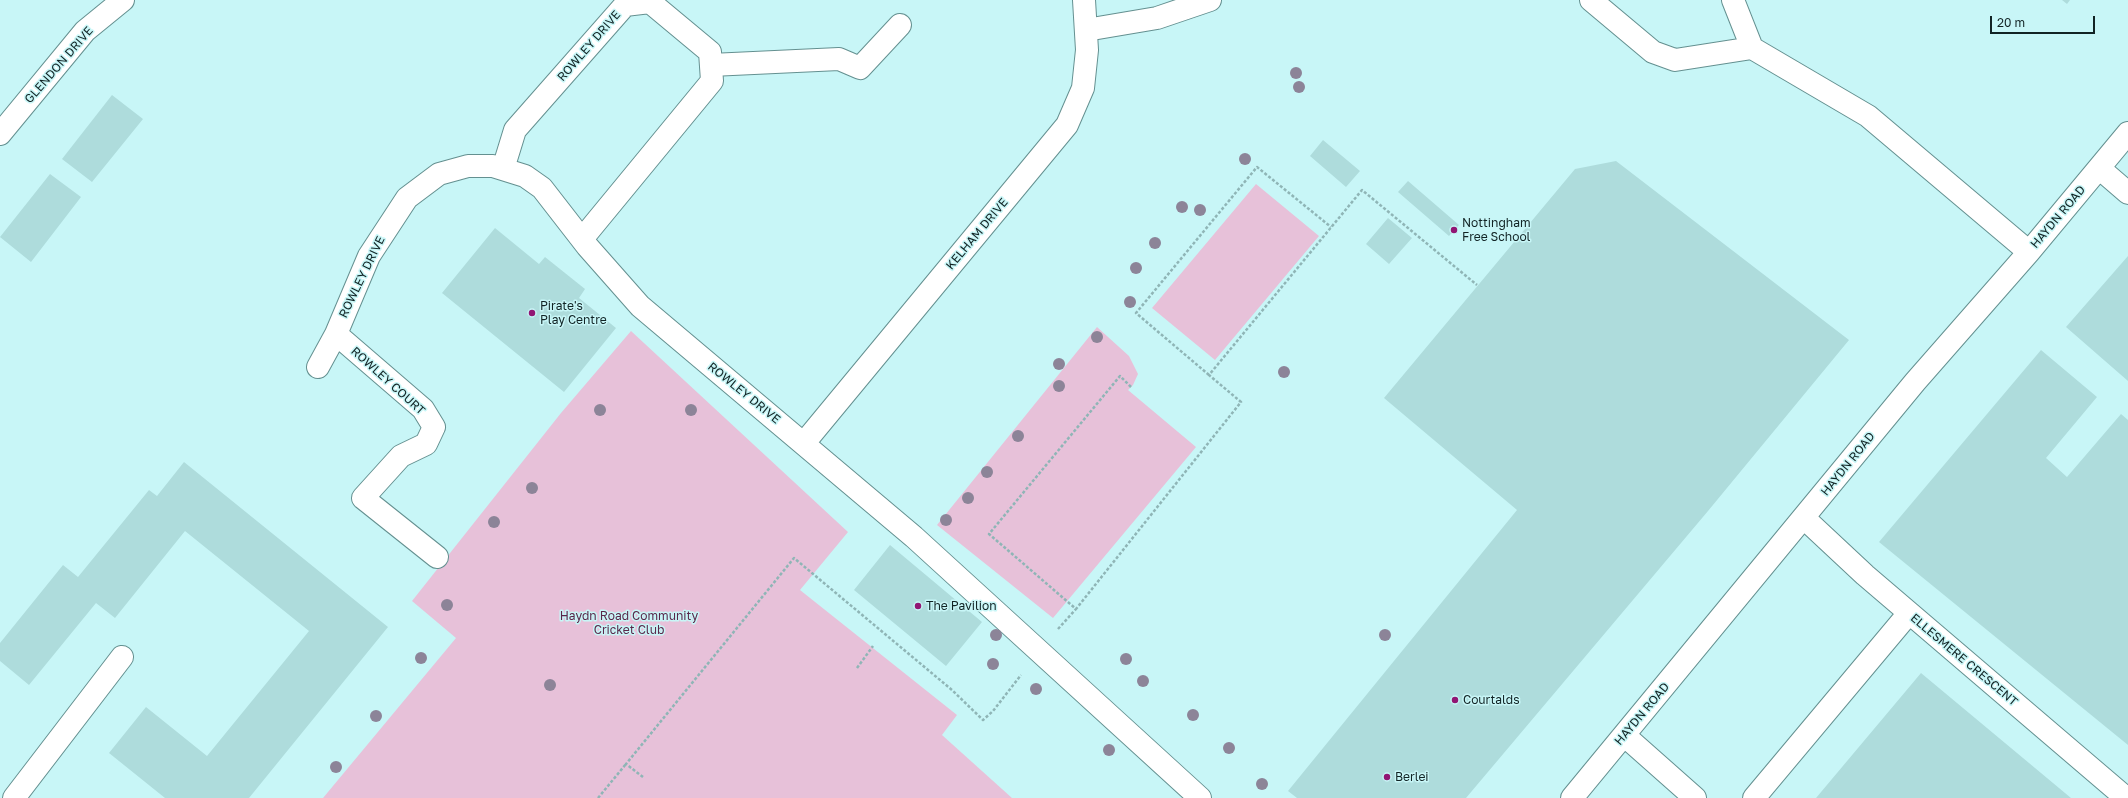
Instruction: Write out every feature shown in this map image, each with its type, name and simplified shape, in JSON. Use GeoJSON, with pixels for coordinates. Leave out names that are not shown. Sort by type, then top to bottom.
{"type":"FeatureCollection","features":[{"type":"Feature","properties":{"kind":"street","name":"GLENDON DRIVE"},"geometry":{"type":"LineString","coordinates":[[0,134],[85,31],[123,0]]}},
{"type":"Feature","properties":{"kind":"street","name":"KELHAM DRIVE"},"geometry":{"type":"LineString","coordinates":[[804,443],[1067,125],[1083,88],[1087,50],[1084,0]]}},
{"type":"Feature","properties":{"kind":"street"},"geometry":{"type":"LineString","coordinates":[[1086,30],[1157,18],[1210,0]]}},
{"type":"Feature","properties":{"kind":"street"},"geometry":{"type":"LineString","coordinates":[[1590,0],[1653,52],[1675,60],[1752,48]]}},
{"type":"Feature","properties":{"kind":"street"},"geometry":{"type":"LineString","coordinates":[[1733,0],[1752,48],[1868,116],[2029,252]]}},
{"type":"Feature","properties":{"kind":"street","name":"ROWLEY DRIVE"},"geometry":{"type":"LineString","coordinates":[[503,169],[515,130],[625,4],[650,2],[710,52],[712,81],[582,239]]}},
{"type":"Feature","properties":{"kind":"street"},"geometry":{"type":"LineString","coordinates":[[711,65],[839,59],[860,68],[900,24]]}},
{"type":"Feature","properties":{"kind":"street","name":"HAYDN ROAD"},"geometry":{"type":"LineString","coordinates":[[1572,798],[1625,736],[1915,382],[2029,252],[2128,133]]}},
{"type":"Feature","properties":{"kind":"street","name":"ROWLEY DRIVE"},"geometry":{"type":"LineString","coordinates":[[318,367],[336,334],[369,256],[407,198],[439,174],[468,166],[493,166],[525,176],[542,188],[582,239],[640,306],[914,537],[1200,798]]}},
{"type":"Feature","properties":{"kind":"street"},"geometry":{"type":"LineString","coordinates":[[2099,168],[2128,193]]}},
{"type":"Feature","properties":{"kind":"street","name":"ROWLEY COURT"},"geometry":{"type":"LineString","coordinates":[[336,334],[423,409],[434,427],[426,444],[401,456],[363,498],[437,557]]}},
{"type":"Feature","properties":{"kind":"street","name":"ELLESMERE CRESCENT"},"geometry":{"type":"LineString","coordinates":[[1804,518],[1909,612],[2126,798]]}},
{"type":"Feature","properties":{"kind":"street"},"geometry":{"type":"LineString","coordinates":[[1754,798],[1909,612]]}},
{"type":"Feature","properties":{"kind":"street"},"geometry":{"type":"LineString","coordinates":[[14,798],[122,657]]}},
{"type":"Feature","properties":{"kind":"street"},"geometry":{"type":"LineString","coordinates":[[1625,736],[1695,798]]}},
{"type":"Feature","properties":{"kind":"path"},"geometry":{"type":"LineString","coordinates":[[1131,387],[1120,376],[989,534],[1076,609],[1242,402],[1136,313],[1257,167],[1331,227]]}},
{"type":"Feature","properties":{"kind":"path"},"geometry":{"type":"LineString","coordinates":[[1209,374],[1362,190],[1477,285]]}},
{"type":"Feature","properties":{"kind":"path"},"geometry":{"type":"LineString","coordinates":[[598,798],[794,558],[952,690],[968,707]]}},
{"type":"Feature","properties":{"kind":"path"},"geometry":{"type":"LineString","coordinates":[[857,668],[873,646]]}},
{"type":"Feature","properties":{"kind":"path"},"geometry":{"type":"LineString","coordinates":[[626,764],[643,777]]}},
{"type":"Feature","properties":{"kind":"green space"},"geometry":{"type":"Polygon","coordinates":[[[1256,184],[1319,236],[1215,360],[1152,308],[1256,184]]]}},
{"type":"Feature","properties":{"kind":"green space"},"geometry":{"type":"Polygon","coordinates":[[[1097,327],[1129,356],[1138,374],[1133,385],[1128,390],[1196,447],[1053,618],[937,525],[1097,327]]]}},
{"type":"Feature","properties":{"kind":"green space","name":"Haydn Road Community Cricket Club"},"geometry":{"type":"Polygon","coordinates":[[[631,331],[848,532],[800,590],[957,715],[942,735],[1012,798],[323,798],[456,638],[412,601],[561,413],[631,331]]]}},
{"type":"Feature","properties":{"kind":"building"},"geometry":{"type":"Polygon","coordinates":[[[2062,0],[2070,0],[2067,4],[2062,0]]]}},
{"type":"Feature","properties":{"kind":"building"},"geometry":{"type":"Polygon","coordinates":[[[112,95],[143,119],[92,182],[62,159],[112,95]]]}},
{"type":"Feature","properties":{"kind":"building"},"geometry":{"type":"Polygon","coordinates":[[[1323,140],[1360,171],[1346,187],[1310,156],[1323,140]]]}},
{"type":"Feature","properties":{"kind":"building"},"geometry":{"type":"Polygon","coordinates":[[[1616,161],[1849,340],[1708,511],[1466,798],[1297,798],[1288,791],[1517,510],[1384,398],[1575,169],[1616,161]]]}},
{"type":"Feature","properties":{"kind":"building"},"geometry":{"type":"Polygon","coordinates":[[[50,174],[81,197],[31,262],[0,237],[50,174]]]}},
{"type":"Feature","properties":{"kind":"building"},"geometry":{"type":"Polygon","coordinates":[[[1408,181],[1459,225],[1449,236],[1398,192],[1408,181]]]}},
{"type":"Feature","properties":{"kind":"building"},"geometry":{"type":"Polygon","coordinates":[[[1388,218],[1412,238],[1389,264],[1366,244],[1388,218]]]}},
{"type":"Feature","properties":{"kind":"building","name":"Pirate's Play Centre"},"geometry":{"type":"Polygon","coordinates":[[[495,228],[539,264],[545,257],[585,289],[579,298],[616,328],[564,392],[442,293],[495,228]]]}},
{"type":"Feature","properties":{"kind":"building"},"geometry":{"type":"Polygon","coordinates":[[[2128,256],[2128,381],[2066,327],[2128,256]]]}},
{"type":"Feature","properties":{"kind":"building"},"geometry":{"type":"Polygon","coordinates":[[[2041,350],[2097,397],[2046,458],[2067,477],[2121,414],[2128,420],[2128,745],[1879,542],[2041,350]]]}},
{"type":"Feature","properties":{"kind":"building"},"geometry":{"type":"Polygon","coordinates":[[[184,462],[388,627],[249,798],[165,798],[109,753],[146,707],[207,756],[309,631],[185,531],[115,618],[96,603],[29,685],[0,661],[0,643],[63,565],[78,577],[149,490],[157,496],[184,462]]]}},
{"type":"Feature","properties":{"kind":"building","name":"The Pavilion"},"geometry":{"type":"Polygon","coordinates":[[[890,545],[982,622],[946,666],[854,590],[890,545]]]}},
{"type":"Feature","properties":{"kind":"building"},"geometry":{"type":"Polygon","coordinates":[[[1921,673],[2071,798],[1816,798],[1921,673]]]}},
{"type":"Feature","properties":{"kind":"place","name":"Nottingham Free School"},"geometry":{"type":"Point","coordinates":[1454,230]}},
{"type":"Feature","properties":{"kind":"place","name":"Pirate's Play Centre"},"geometry":{"type":"Point","coordinates":[532,313]}},
{"type":"Feature","properties":{"kind":"place","name":"The Pavilion"},"geometry":{"type":"Point","coordinates":[918,606]}},
{"type":"Feature","properties":{"kind":"place","name":"Courtalds"},"geometry":{"type":"Point","coordinates":[1455,700]}},
{"type":"Feature","properties":{"kind":"place","name":"Berlei"},"geometry":{"type":"Point","coordinates":[1387,777]}}]}
